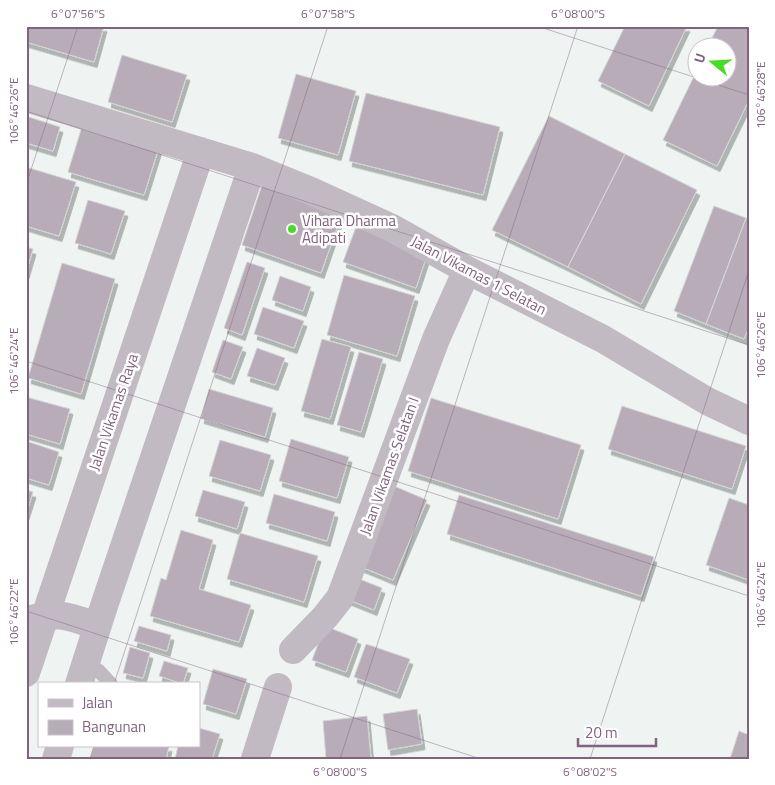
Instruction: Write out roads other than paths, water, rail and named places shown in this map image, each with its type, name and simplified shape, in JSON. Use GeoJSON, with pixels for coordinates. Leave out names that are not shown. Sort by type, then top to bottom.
{"type":"FeatureCollection","features":[{"type":"Feature","properties":{"kind":"street","name":"Jalan Vikamas 1 Selatan"},"geometry":{"type":"LineString","coordinates":[[26,98],[245,165],[310,191],[392,228],[466,270],[603,339],[707,401],[749,420]]}},
{"type":"Feature","properties":{"kind":"street","name":"Jalan Vikamas Raya"},"geometry":{"type":"LineString","coordinates":[[26,673],[43,617],[206,153]]}},
{"type":"Feature","properties":{"kind":"street"},"geometry":{"type":"LineString","coordinates":[[83,673],[92,624],[245,165]]}},
{"type":"Feature","properties":{"kind":"street","name":"Jalan Vikamas Selatan I"},"geometry":{"type":"LineString","coordinates":[[293,650],[325,617],[340,598],[436,339],[466,270]]}},
{"type":"Feature","properties":{"kind":"street"},"geometry":{"type":"LineString","coordinates":[[43,617],[92,624]]}},
{"type":"Feature","properties":{"kind":"street"},"geometry":{"type":"LineString","coordinates":[[255,759],[278,686]]}},
{"type":"Feature","properties":{"kind":"lane"},"geometry":{"type":"LineString","coordinates":[[83,673],[99,671],[109,682]]}},
{"type":"Feature","properties":{"kind":"place","name":"Vihara Dharma Adipati"},"geometry":{"type":"Point","coordinates":[292,229]}}]}
